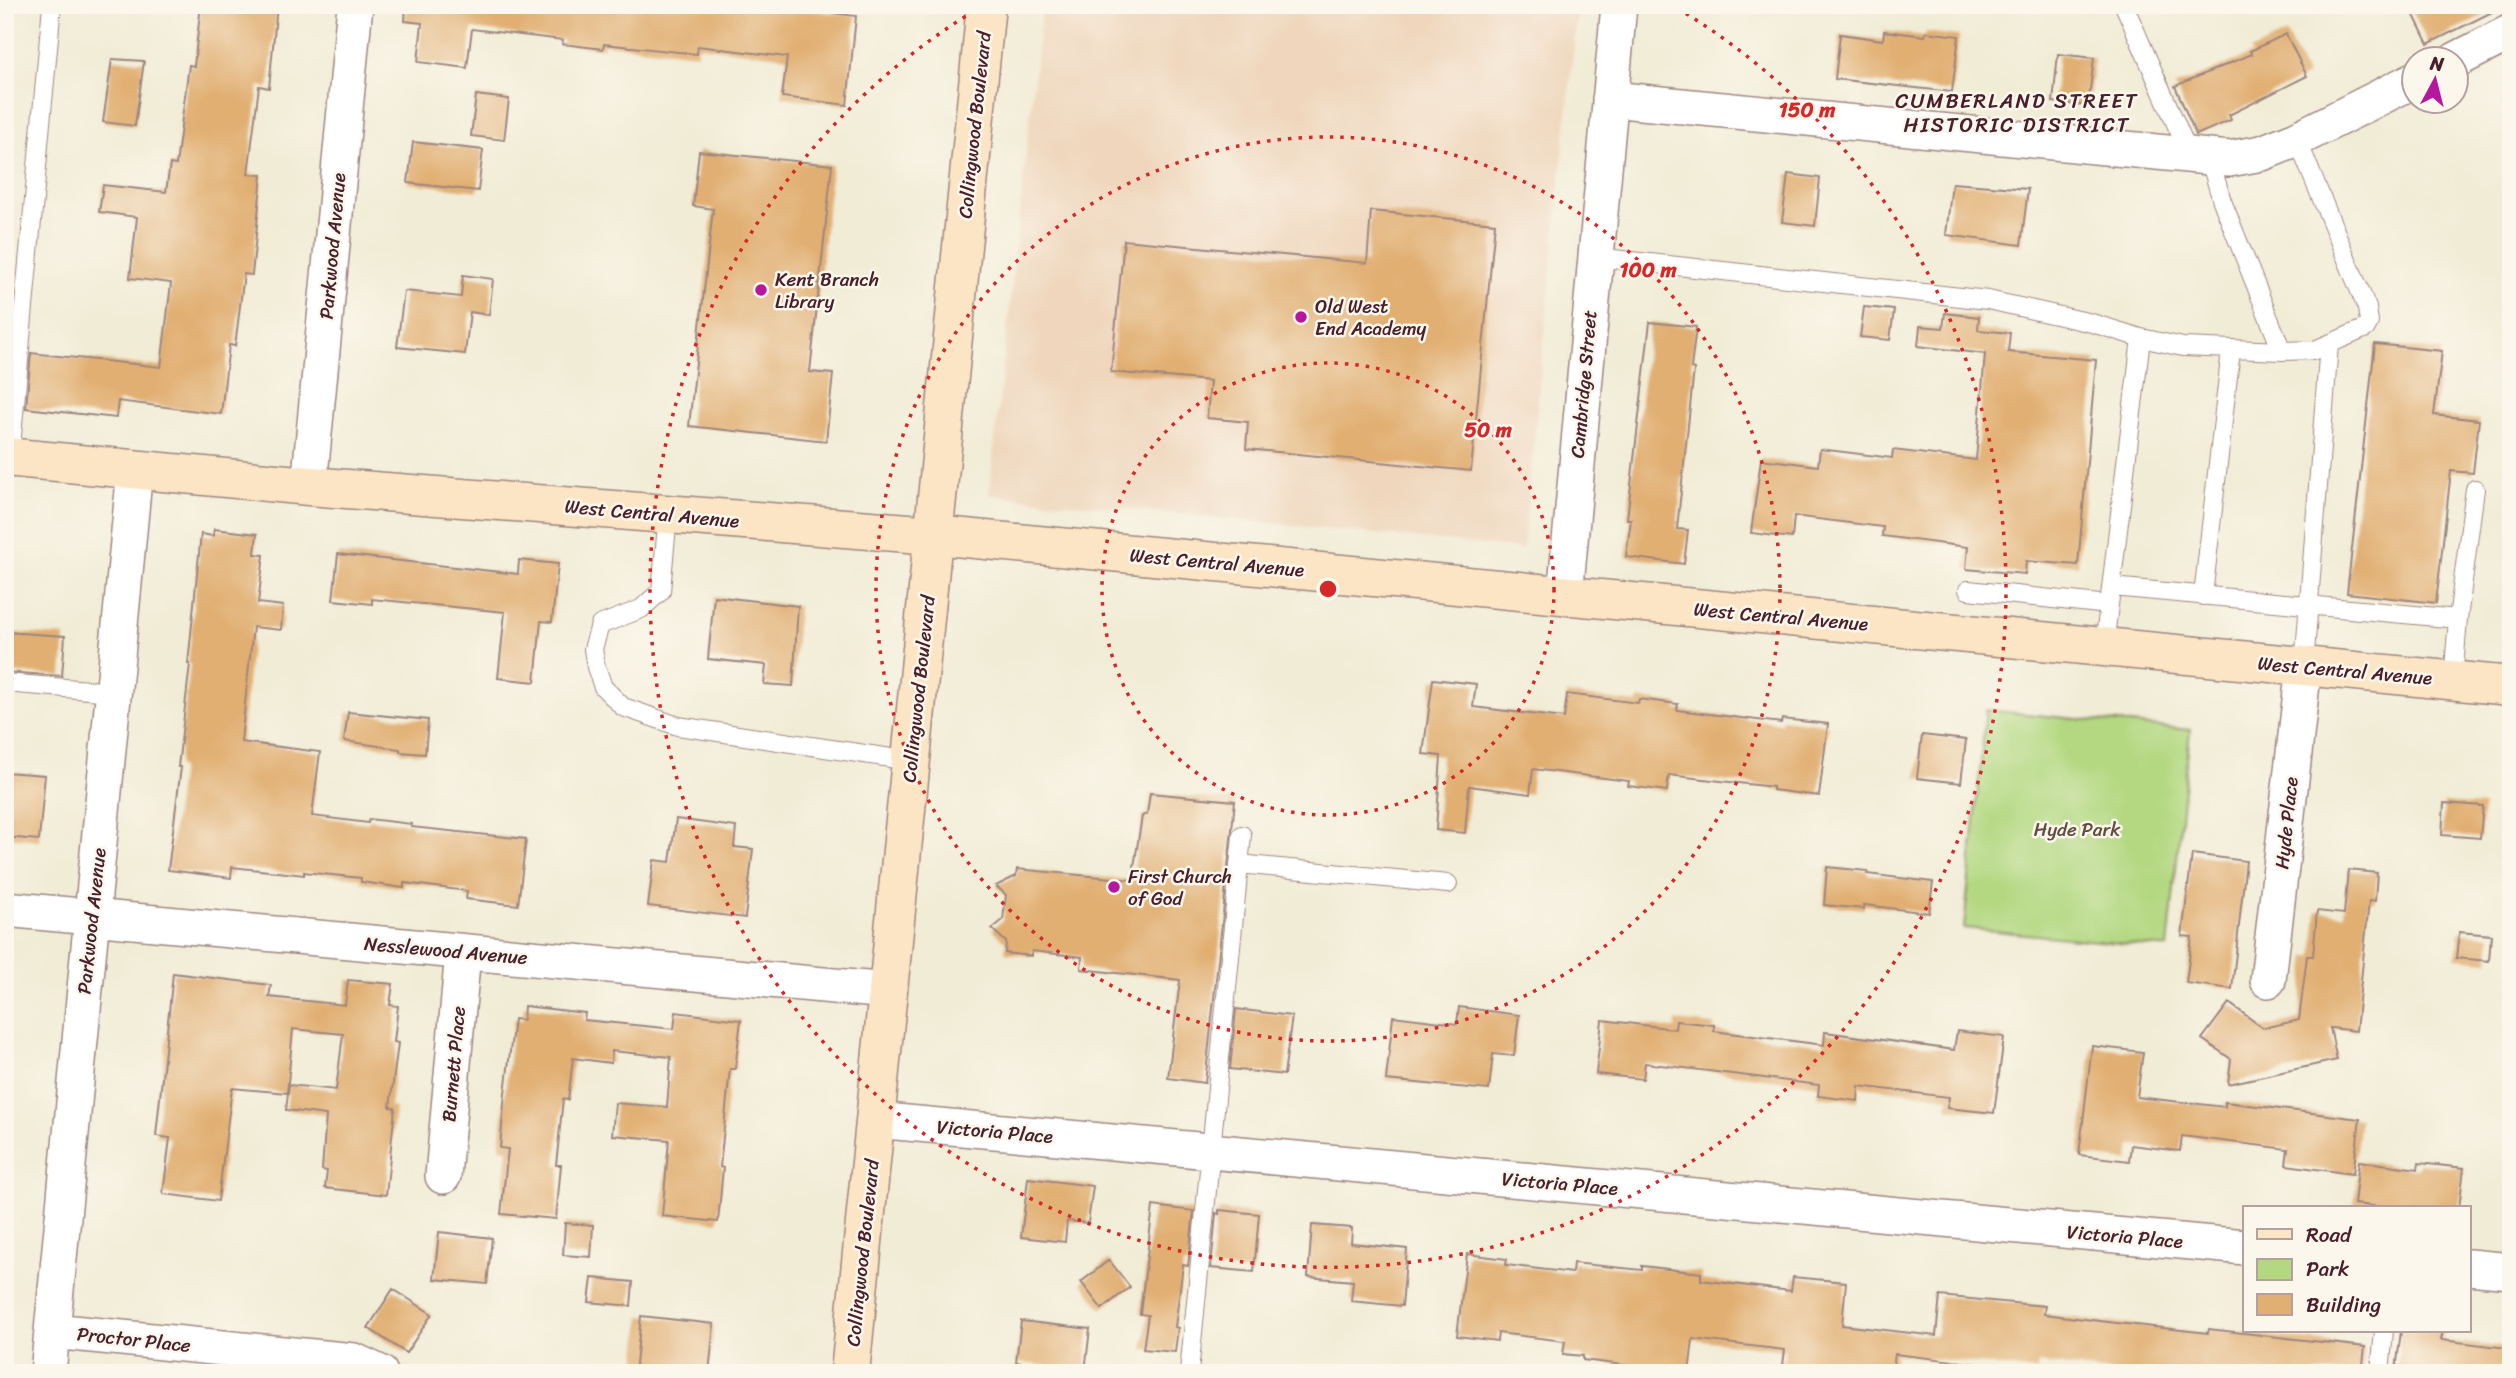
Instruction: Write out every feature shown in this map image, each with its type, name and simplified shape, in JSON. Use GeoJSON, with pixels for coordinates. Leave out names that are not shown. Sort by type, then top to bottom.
{"type":"FeatureCollection","features":[{"type":"Feature","properties":{"kind":"main road","name":"Collingwood Boulevard"},"geometry":{"type":"LineString","coordinates":[[850,1373],[986,5]]}},
{"type":"Feature","properties":{"kind":"main road","name":"West Central Avenue"},"geometry":{"type":"LineString","coordinates":[[8,457],[309,486],[934,535],[2511,686]]}},
{"type":"Feature","properties":{"kind":"street","name":"Parkwood Avenue"},"geometry":{"type":"LineString","coordinates":[[309,486],[355,5]]}},
{"type":"Feature","properties":{"kind":"street","name":"Cambridge Street"},"geometry":{"type":"LineString","coordinates":[[1565,596],[1619,5]]}},
{"type":"Feature","properties":{"kind":"street"},"geometry":{"type":"LineString","coordinates":[[2470,53],[2511,32]]}},
{"type":"Feature","properties":{"kind":"street"},"geometry":{"type":"LineString","coordinates":[[1610,99],[2229,159],[2262,153],[2297,139],[2400,87]]}},
{"type":"Feature","properties":{"kind":"street","name":"Parkwood Avenue"},"geometry":{"type":"LineString","coordinates":[[48,1373],[135,469]]}},
{"type":"Feature","properties":{"kind":"street","name":"Hyde Place"},"geometry":{"type":"LineString","coordinates":[[2268,980],[2304,666]]}},
{"type":"Feature","properties":{"kind":"street","name":"Nesslewood Avenue"},"geometry":{"type":"LineString","coordinates":[[5,909],[888,991]]}},
{"type":"Feature","properties":{"kind":"street","name":"Burnett Place"},"geometry":{"type":"LineString","coordinates":[[443,1176],[463,952]]}},
{"type":"Feature","properties":{"kind":"street","name":"Victoria Place"},"geometry":{"type":"LineString","coordinates":[[875,1120],[2243,1247]]}},
{"type":"Feature","properties":{"kind":"street"},"geometry":{"type":"LineString","coordinates":[[2470,1267],[2511,1271]]}},
{"type":"Feature","properties":{"kind":"street","name":"Proctor Place"},"geometry":{"type":"LineString","coordinates":[[52,1331],[354,1361],[380,1373]]}},
{"type":"Feature","properties":{"kind":"lane"},"geometry":{"type":"LineString","coordinates":[[8,457],[52,5]]}},
{"type":"Feature","properties":{"kind":"lane"},"geometry":{"type":"LineString","coordinates":[[2124,5],[2222,201],[2282,351]]}},
{"type":"Feature","properties":{"kind":"lane"},"geometry":{"type":"LineString","coordinates":[[1595,257],[1988,300],[2183,347],[2315,350],[2365,328],[2369,322],[2367,308],[2297,139]]}},
{"type":"Feature","properties":{"kind":"lane"},"geometry":{"type":"LineString","coordinates":[[2104,647],[2141,338]]}},
{"type":"Feature","properties":{"kind":"lane"},"geometry":{"type":"LineString","coordinates":[[2304,666],[2329,344]]}},
{"type":"Feature","properties":{"kind":"lane"},"geometry":{"type":"LineString","coordinates":[[2203,596],[2231,350]]}},
{"type":"Feature","properties":{"kind":"lane"},"geometry":{"type":"LineString","coordinates":[[2453,680],[2475,489]]}},
{"type":"Feature","properties":{"kind":"lane"},"geometry":{"type":"LineString","coordinates":[[668,514],[661,591],[641,609],[600,625],[593,649],[603,687],[616,701],[623,707],[678,726],[911,761]]}},
{"type":"Feature","properties":{"kind":"lane"},"geometry":{"type":"LineString","coordinates":[[1968,590],[2110,596],[2203,596],[2458,619]]}},
{"type":"Feature","properties":{"kind":"lane"},"geometry":{"type":"LineString","coordinates":[[5,683],[113,692]]}},
{"type":"Feature","properties":{"kind":"lane"},"geometry":{"type":"LineString","coordinates":[[1189,1373],[1242,835]]}},
{"type":"Feature","properties":{"kind":"lane"},"geometry":{"type":"LineString","coordinates":[[1239,864],[1448,884]]}},
{"type":"Feature","properties":{"kind":"lane"},"geometry":{"type":"LineString","coordinates":[[2380,1373],[2384,1332]]}},
{"type":"Feature","properties":{"kind":"shaded area"},"geometry":{"type":"Polygon","coordinates":[[[1042,5],[1578,5],[1523,549],[989,495],[1042,5]]]}},
{"type":"Feature","properties":{"kind":"green space","name":"Hyde Park"},"geometry":{"type":"Polygon","coordinates":[[[1986,710],[2190,730],[2168,948],[1964,928],[1986,710]]]}},
{"type":"Feature","properties":{"kind":"building"},"geometry":{"type":"Polygon","coordinates":[[[201,5],[277,5],[269,88],[259,86],[248,174],[262,175],[252,275],[244,274],[235,346],[229,345],[221,414],[118,401],[116,418],[26,408],[31,353],[161,367],[171,283],[130,278],[137,217],[99,212],[103,185],[166,192],[170,164],[176,165],[189,65],[194,66],[201,5]]]}},
{"type":"Feature","properties":{"kind":"building"},"geometry":{"type":"Polygon","coordinates":[[[406,5],[771,5],[856,16],[847,105],[782,97],[787,57],[698,46],[697,54],[604,44],[603,49],[562,44],[563,40],[472,29],[467,68],[418,62],[422,23],[405,21],[406,5]]]}},
{"type":"Feature","properties":{"kind":"building"},"geometry":{"type":"Polygon","coordinates":[[[2409,5],[2506,5],[2428,44],[2409,5]]]}},
{"type":"Feature","properties":{"kind":"building"},"geometry":{"type":"Polygon","coordinates":[[[1884,31],[1925,36],[1926,32],[1959,36],[1952,92],[1835,79],[1840,34],[1883,40],[1884,31]]]}},
{"type":"Feature","properties":{"kind":"building"},"geometry":{"type":"Polygon","coordinates":[[[2286,34],[2307,76],[2229,115],[2231,120],[2196,135],[2175,86],[2252,54],[2250,51],[2286,34]]]}},
{"type":"Feature","properties":{"kind":"building"},"geometry":{"type":"Polygon","coordinates":[[[2058,54],[2094,58],[2088,106],[2053,102],[2058,54]]]}},
{"type":"Feature","properties":{"kind":"building"},"geometry":{"type":"Polygon","coordinates":[[[112,59],[144,61],[135,126],[103,122],[112,59]]]}},
{"type":"Feature","properties":{"kind":"building"},"geometry":{"type":"Polygon","coordinates":[[[476,95],[509,99],[504,140],[471,136],[476,95]]]}},
{"type":"Feature","properties":{"kind":"building"},"geometry":{"type":"Polygon","coordinates":[[[413,142],[483,150],[478,191],[408,183],[413,142]]]}},
{"type":"Feature","properties":{"kind":"building","name":"Kent Branch Library"},"geometry":{"type":"Polygon","coordinates":[[[699,151],[832,165],[810,372],[833,374],[826,441],[689,426],[713,209],[693,206],[699,151]]]}},
{"type":"Feature","properties":{"kind":"building"},"geometry":{"type":"Polygon","coordinates":[[[1788,174],[1820,178],[1815,226],[1782,222],[1788,174]]]}},
{"type":"Feature","properties":{"kind":"building"},"geometry":{"type":"Polygon","coordinates":[[[1952,183],[2028,189],[2021,245],[1946,235],[1952,183]]]}},
{"type":"Feature","properties":{"kind":"building","name":"Old West End Academy"},"geometry":{"type":"Polygon","coordinates":[[[1371,211],[1495,223],[1471,471],[1246,449],[1248,422],[1207,418],[1210,381],[1111,372],[1124,240],[1367,263],[1371,211]]]}},
{"type":"Feature","properties":{"kind":"building"},"geometry":{"type":"Polygon","coordinates":[[[463,275],[493,279],[489,315],[470,312],[465,354],[397,347],[404,291],[461,297],[463,275]]]}},
{"type":"Feature","properties":{"kind":"building"},"geometry":{"type":"Polygon","coordinates":[[[1864,307],[1894,310],[1890,340],[1860,337],[1864,307]]]}},
{"type":"Feature","properties":{"kind":"building"},"geometry":{"type":"Polygon","coordinates":[[[1945,313],[1979,317],[1978,330],[2010,333],[2008,352],[2096,360],[2078,565],[2026,561],[2025,574],[1966,569],[1968,547],[1882,536],[1883,527],[1794,516],[1792,538],[1751,533],[1761,459],[1818,466],[1820,449],[1892,458],[1893,450],[1976,460],[1985,354],[1918,346],[1920,326],[1943,328],[1945,313]]]}},
{"type":"Feature","properties":{"kind":"building"},"geometry":{"type":"Polygon","coordinates":[[[1650,322],[1696,327],[1677,529],[1688,530],[1684,564],[1626,557],[1631,519],[1627,519],[1650,322]]]}},
{"type":"Feature","properties":{"kind":"building"},"geometry":{"type":"Polygon","coordinates":[[[2375,344],[2442,351],[2434,415],[2479,420],[2473,473],[2451,471],[2436,603],[2347,593],[2375,344]]]}},
{"type":"Feature","properties":{"kind":"building"},"geometry":{"type":"Polygon","coordinates":[[[214,529],[257,534],[255,554],[264,555],[258,603],[283,606],[281,630],[253,627],[241,742],[320,752],[312,816],[368,823],[369,819],[412,824],[411,827],[526,839],[518,905],[466,899],[467,891],[404,883],[404,888],[361,882],[361,878],[304,872],[304,875],[232,867],[231,878],[168,870],[181,767],[178,767],[201,534],[213,536],[214,529]]]}},
{"type":"Feature","properties":{"kind":"building"},"geometry":{"type":"Polygon","coordinates":[[[338,554],[518,574],[519,560],[558,564],[552,622],[541,621],[535,682],[498,678],[505,612],[372,599],[372,604],[333,600],[338,554]]]}},
{"type":"Feature","properties":{"kind":"building"},"geometry":{"type":"Polygon","coordinates":[[[714,596],[798,606],[793,686],[764,684],[766,665],[708,659],[714,596]]]}},
{"type":"Feature","properties":{"kind":"building"},"geometry":{"type":"Polygon","coordinates":[[[5,632],[65,636],[62,676],[5,672],[5,632]]]}},
{"type":"Feature","properties":{"kind":"building"},"geometry":{"type":"Polygon","coordinates":[[[1433,679],[1476,684],[1473,707],[1564,718],[1567,694],[1638,703],[1639,699],[1678,704],[1677,710],[1781,723],[1782,719],[1828,724],[1819,796],[1773,790],[1773,787],[1669,775],[1667,791],[1628,786],[1629,781],[1533,769],[1530,794],[1469,786],[1465,833],[1436,830],[1441,756],[1423,754],[1433,679]]]}},
{"type":"Feature","properties":{"kind":"building"},"geometry":{"type":"Polygon","coordinates":[[[348,712],[428,720],[425,754],[344,741],[348,712]]]}},
{"type":"Feature","properties":{"kind":"building"},"geometry":{"type":"Polygon","coordinates":[[[1922,735],[1966,740],[1961,783],[1917,778],[1922,735]]]}},
{"type":"Feature","properties":{"kind":"building"},"geometry":{"type":"Polygon","coordinates":[[[5,772],[45,775],[39,840],[5,837],[5,772]]]}},
{"type":"Feature","properties":{"kind":"building","name":"First Church of God"},"geometry":{"type":"Polygon","coordinates":[[[1150,793],[1235,801],[1205,1083],[1168,1078],[1180,980],[1081,969],[1082,957],[1032,951],[1031,956],[1005,953],[1006,942],[992,929],[1003,920],[1006,895],[996,886],[1016,876],[1017,869],[1132,880],[1142,816],[1147,814],[1150,793]]]}},
{"type":"Feature","properties":{"kind":"building"},"geometry":{"type":"Polygon","coordinates":[[[2444,803],[2483,806],[2480,838],[2442,835],[2444,803]]]}},
{"type":"Feature","properties":{"kind":"building"},"geometry":{"type":"Polygon","coordinates":[[[676,819],[736,827],[734,847],[753,849],[745,918],[648,906],[654,860],[670,862],[676,819]]]}},
{"type":"Feature","properties":{"kind":"building"},"geometry":{"type":"Polygon","coordinates":[[[2192,854],[2246,861],[2232,989],[2186,983],[2192,937],[2182,936],[2192,854]]]}},
{"type":"Feature","properties":{"kind":"building"},"geometry":{"type":"Polygon","coordinates":[[[1827,867],[1933,882],[1929,913],[1864,905],[1864,909],[1824,905],[1827,867]]]}},
{"type":"Feature","properties":{"kind":"building"},"geometry":{"type":"Polygon","coordinates":[[[2348,870],[2377,873],[2375,901],[2369,901],[2356,1031],[2330,1028],[2337,1060],[2228,1084],[2231,1059],[2202,1039],[2229,1003],[2263,1028],[2299,1020],[2307,956],[2313,956],[2317,911],[2344,914],[2348,870]]]}},
{"type":"Feature","properties":{"kind":"building"},"geometry":{"type":"Polygon","coordinates":[[[2459,932],[2491,935],[2489,961],[2456,958],[2459,932]]]}},
{"type":"Feature","properties":{"kind":"building"},"geometry":{"type":"Polygon","coordinates":[[[173,973],[271,985],[269,997],[345,1005],[348,980],[393,984],[390,1005],[398,1006],[394,1042],[398,1043],[390,1107],[395,1108],[386,1195],[325,1188],[327,1171],[322,1170],[326,1115],[286,1110],[289,1085],[336,1090],[343,1034],[293,1029],[287,1093],[232,1088],[218,1201],[163,1194],[170,1138],[156,1136],[173,973]]]}},
{"type":"Feature","properties":{"kind":"building"},"geometry":{"type":"Polygon","coordinates":[[[524,1006],[585,1013],[584,1020],[674,1029],[676,1012],[741,1020],[735,1069],[730,1069],[720,1167],[723,1168],[718,1222],[662,1216],[669,1140],[612,1135],[615,1103],[667,1107],[671,1057],[612,1051],[611,1063],[573,1058],[568,1100],[563,1099],[556,1165],[561,1165],[556,1219],[501,1214],[508,1149],[500,1148],[505,1093],[514,1019],[523,1020],[524,1006]]]}},
{"type":"Feature","properties":{"kind":"building"},"geometry":{"type":"Polygon","coordinates":[[[1459,1007],[1519,1015],[1514,1056],[1493,1054],[1489,1090],[1386,1080],[1393,1016],[1457,1024],[1459,1007]]]}},
{"type":"Feature","properties":{"kind":"building"},"geometry":{"type":"Polygon","coordinates":[[[1236,1009],[1292,1016],[1284,1075],[1230,1069],[1236,1009]]]}},
{"type":"Feature","properties":{"kind":"building"},"geometry":{"type":"Polygon","coordinates":[[[1602,1020],[1675,1029],[1676,1021],[1714,1025],[1714,1031],[1824,1045],[1825,1032],[1954,1050],[1957,1031],[2004,1037],[1994,1113],[1947,1108],[1949,1097],[1859,1086],[1858,1101],[1818,1096],[1819,1085],[1645,1063],[1643,1079],[1596,1074],[1602,1020]]]}},
{"type":"Feature","properties":{"kind":"building"},"geometry":{"type":"Polygon","coordinates":[[[2092,1046],[2143,1052],[2137,1097],[2225,1107],[2225,1102],[2360,1119],[2353,1174],[2286,1165],[2288,1149],[2182,1136],[2180,1151],[2131,1145],[2129,1161],[2079,1155],[2092,1046]]]}},
{"type":"Feature","properties":{"kind":"building"},"geometry":{"type":"Polygon","coordinates":[[[2359,1161],[2418,1169],[2419,1163],[2464,1168],[2459,1206],[2354,1204],[2359,1161]]]}},
{"type":"Feature","properties":{"kind":"building"},"geometry":{"type":"Polygon","coordinates":[[[1028,1178],[1093,1186],[1088,1223],[1067,1221],[1065,1242],[1021,1237],[1028,1178]]]}},
{"type":"Feature","properties":{"kind":"building"},"geometry":{"type":"Polygon","coordinates":[[[1153,1206],[1194,1211],[1188,1266],[1183,1265],[1175,1327],[1178,1328],[1175,1352],[1143,1349],[1148,1315],[1140,1314],[1153,1206]]]}},
{"type":"Feature","properties":{"kind":"building"},"geometry":{"type":"Polygon","coordinates":[[[1219,1210],[1259,1214],[1254,1272],[1211,1268],[1216,1213],[1219,1214],[1219,1210]]]}},
{"type":"Feature","properties":{"kind":"building"},"geometry":{"type":"Polygon","coordinates":[[[565,1223],[593,1225],[591,1257],[563,1255],[565,1223]]]}},
{"type":"Feature","properties":{"kind":"building"},"geometry":{"type":"Polygon","coordinates":[[[1312,1225],[1352,1228],[1351,1243],[1407,1249],[1402,1306],[1351,1301],[1353,1281],[1308,1277],[1312,1225]]]}},
{"type":"Feature","properties":{"kind":"building"},"geometry":{"type":"Polygon","coordinates":[[[439,1232],[492,1238],[487,1284],[434,1279],[439,1232]]]}},
{"type":"Feature","properties":{"kind":"building"},"geometry":{"type":"Polygon","coordinates":[[[1467,1254],[1507,1259],[1506,1265],[1572,1273],[1573,1263],[1642,1270],[1642,1266],[1701,1273],[1701,1280],[1791,1291],[1793,1277],[1846,1282],[1842,1325],[1936,1336],[1940,1296],[2045,1306],[2044,1314],[2108,1322],[2208,1333],[2209,1329],[2365,1347],[2362,1373],[2118,1373],[2038,1363],[2037,1371],[1895,1354],[1893,1369],[1838,1363],[1837,1370],[1783,1365],[1785,1350],[1693,1339],[1689,1373],[1583,1360],[1583,1356],[1563,1354],[1565,1341],[1498,1333],[1497,1341],[1457,1336],[1467,1254]]]}},
{"type":"Feature","properties":{"kind":"building"},"geometry":{"type":"Polygon","coordinates":[[[1109,1260],[1130,1287],[1102,1309],[1081,1282],[1109,1260]]]}},
{"type":"Feature","properties":{"kind":"building"},"geometry":{"type":"Polygon","coordinates":[[[592,1278],[633,1282],[631,1306],[589,1302],[592,1278]]]}},
{"type":"Feature","properties":{"kind":"building"},"geometry":{"type":"Polygon","coordinates":[[[393,1289],[432,1314],[406,1353],[368,1328],[393,1289]]]}},
{"type":"Feature","properties":{"kind":"building"},"geometry":{"type":"Polygon","coordinates":[[[641,1316],[714,1324],[709,1373],[635,1373],[641,1316]]]}},
{"type":"Feature","properties":{"kind":"building"},"geometry":{"type":"Polygon","coordinates":[[[1021,1321],[1090,1329],[1085,1371],[1016,1362],[1021,1321]]]}},
{"type":"Feature","properties":{"kind":"building"},"geometry":{"type":"Polygon","coordinates":[[[2401,1332],[2443,1332],[2441,1340],[2508,1348],[2504,1373],[2414,1373],[2396,1370],[2401,1332]]]}},
{"type":"Feature","properties":{"kind":"place","name":"Kent Branch Library"},"geometry":{"type":"Point","coordinates":[761,290]}},
{"type":"Feature","properties":{"kind":"place","name":"Old West End Academy"},"geometry":{"type":"Point","coordinates":[1301,317]}},
{"type":"Feature","properties":{"kind":"place","name":"First Church of God"},"geometry":{"type":"Point","coordinates":[1114,887]}},
{"type":"Feature","properties":{"kind":"district","name":"CUMBERLAND STREET HISTORIC DISTRICT"},"geometry":{"type":"Point","coordinates":[2017,113]}}]}
